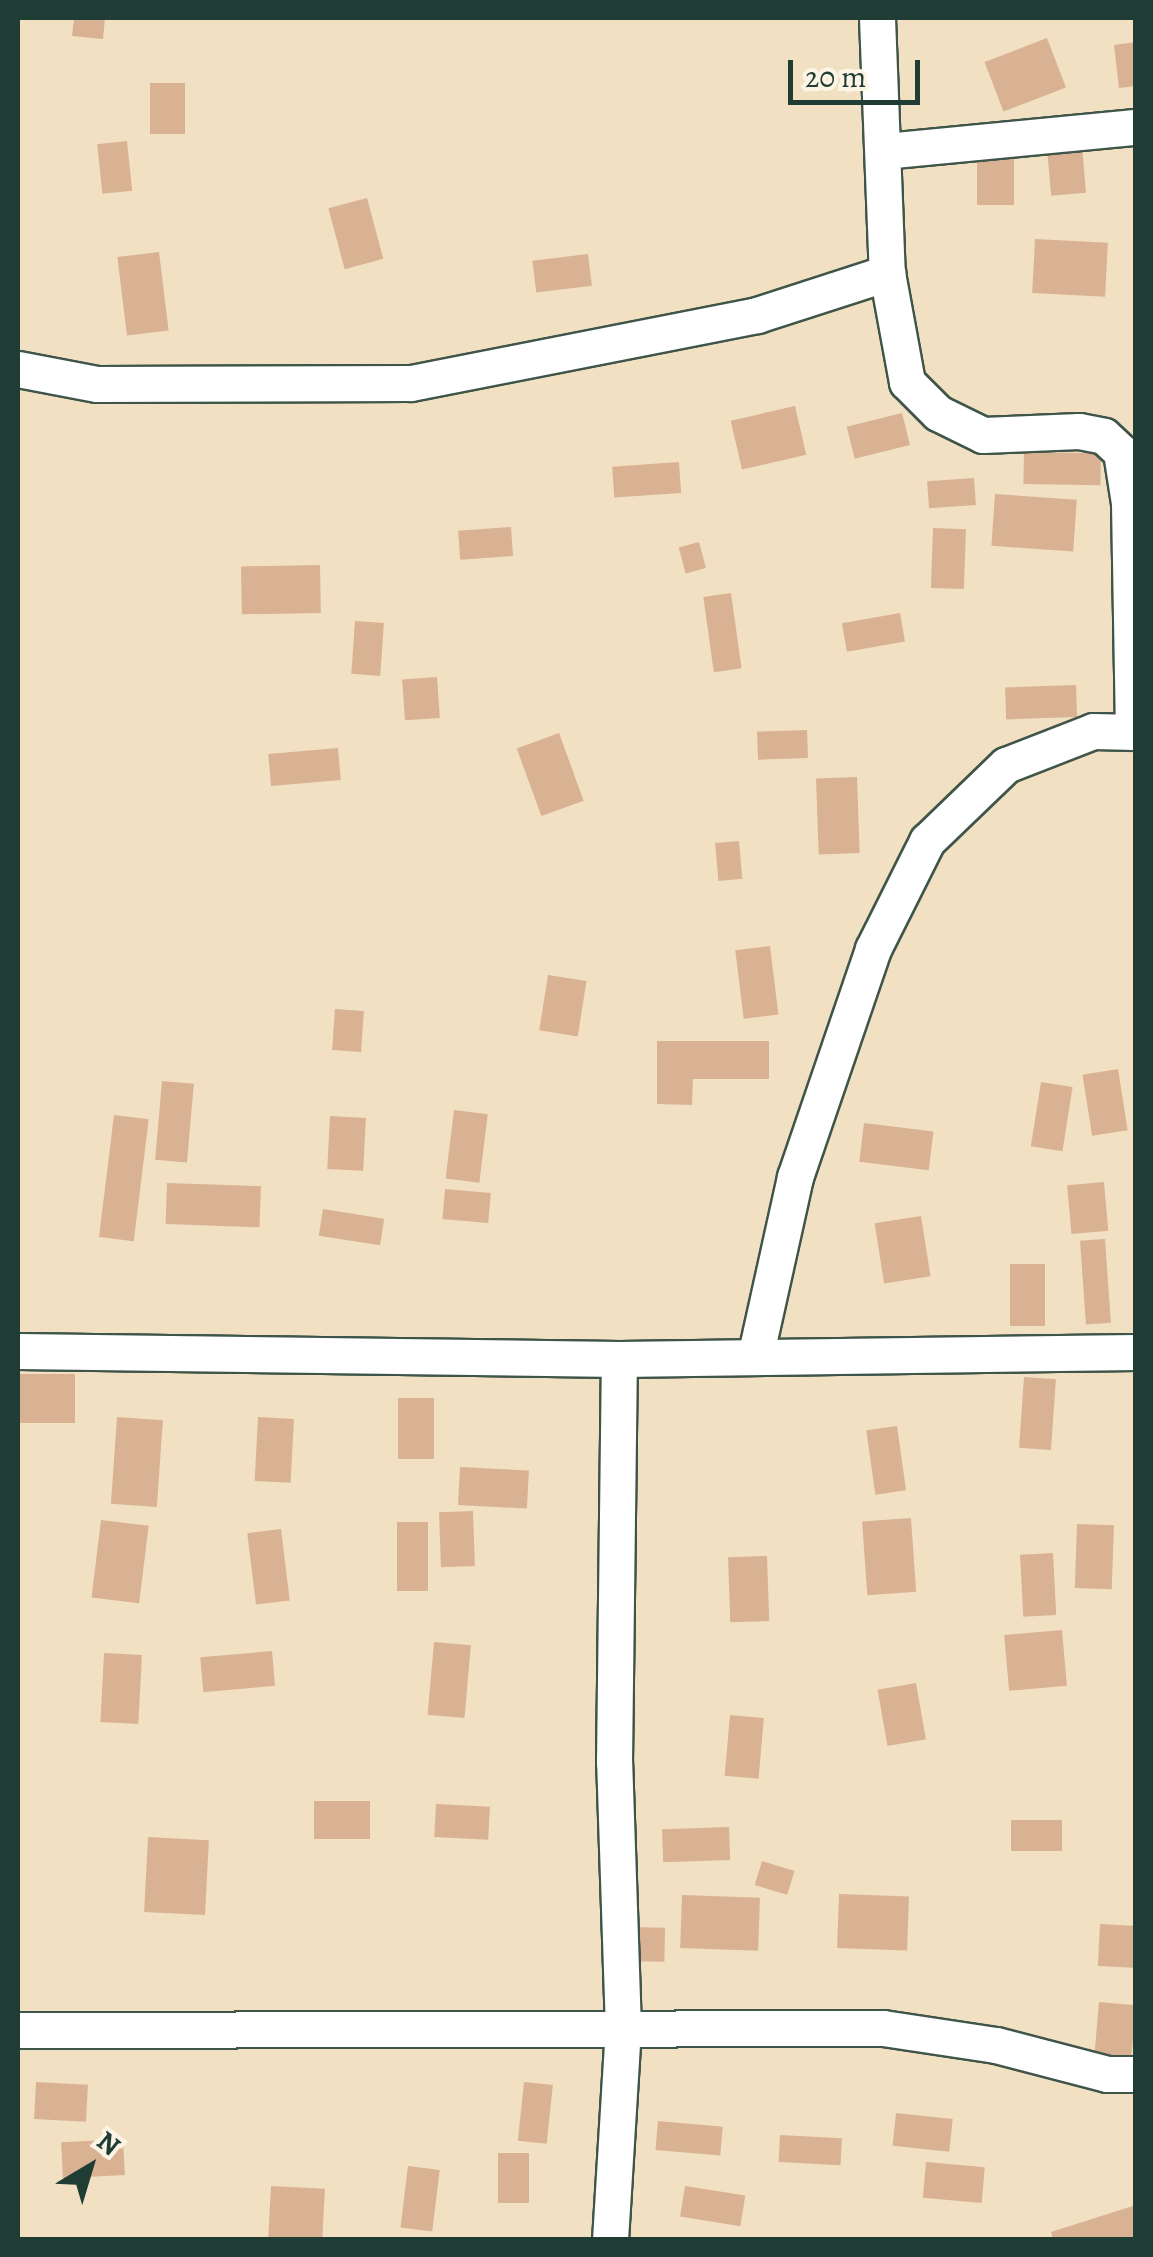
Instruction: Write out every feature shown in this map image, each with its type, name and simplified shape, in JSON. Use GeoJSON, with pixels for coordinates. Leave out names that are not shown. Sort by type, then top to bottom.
{"type":"FeatureCollection","features":[{"type":"Feature","properties":{"kind":"street"},"geometry":{"type":"LineString","coordinates":[[756,1353],[794,1178],[874,949],[927,842],[1006,766],[1093,731],[1134,732],[1129,503],[1122,452],[1104,436],[1079,431],[983,435],[938,413],[907,382],[887,273],[877,18]]}},
{"type":"Feature","properties":{"kind":"street"},"geometry":{"type":"LineString","coordinates":[[885,151],[1136,127]]}},
{"type":"Feature","properties":{"kind":"street"},"geometry":{"type":"LineString","coordinates":[[18,369],[98,384],[411,382],[756,315],[887,273]]}},
{"type":"Feature","properties":{"kind":"street"},"geometry":{"type":"LineString","coordinates":[[18,1352],[619,1359],[756,1353],[1136,1352]]}},
{"type":"Feature","properties":{"kind":"street"},"geometry":{"type":"LineString","coordinates":[[610,2240],[622,2028],[614,1762],[619,1359]]}},
{"type":"Feature","properties":{"kind":"street"},"geometry":{"type":"LineString","coordinates":[[18,2030],[883,2028],[996,2045],[1107,2074],[1136,2074]]}},
{"type":"Feature","properties":{"kind":"building"},"geometry":{"type":"Polygon","coordinates":[[[74,18],[105,18],[103,39],[72,36],[74,18]]]}},
{"type":"Feature","properties":{"kind":"building"},"geometry":{"type":"Polygon","coordinates":[[[1047,38],[1066,87],[1003,111],[984,62],[1047,38]]]}},
{"type":"Feature","properties":{"kind":"building"},"geometry":{"type":"Polygon","coordinates":[[[1136,42],[1136,86],[1119,88],[1114,45],[1136,42]]]}},
{"type":"Feature","properties":{"kind":"building"},"geometry":{"type":"Polygon","coordinates":[[[150,83],[185,83],[185,134],[150,134],[150,83]]]}},
{"type":"Feature","properties":{"kind":"building"},"geometry":{"type":"Polygon","coordinates":[[[1081,135],[1086,193],[1051,196],[1046,138],[1081,135]]]}},
{"type":"Feature","properties":{"kind":"building"},"geometry":{"type":"Polygon","coordinates":[[[127,141],[132,191],[102,194],[97,144],[127,141]]]}},
{"type":"Feature","properties":{"kind":"building"},"geometry":{"type":"Polygon","coordinates":[[[977,152],[1014,152],[1014,205],[977,205],[977,152]]]}},
{"type":"Feature","properties":{"kind":"building"},"geometry":{"type":"Polygon","coordinates":[[[367,198],[383,259],[345,269],[328,208],[367,198]]]}},
{"type":"Feature","properties":{"kind":"building"},"geometry":{"type":"Polygon","coordinates":[[[1035,239],[1108,243],[1105,297],[1032,293],[1035,239]]]}},
{"type":"Feature","properties":{"kind":"building"},"geometry":{"type":"Polygon","coordinates":[[[159,252],[169,330],[127,336],[117,257],[159,252]]]}},
{"type":"Feature","properties":{"kind":"building"},"geometry":{"type":"Polygon","coordinates":[[[588,254],[592,286],[536,293],[532,261],[588,254]]]}},
{"type":"Feature","properties":{"kind":"building"},"geometry":{"type":"Polygon","coordinates":[[[795,406],[806,455],[742,470],[731,421],[795,406]]]}},
{"type":"Feature","properties":{"kind":"building"},"geometry":{"type":"Polygon","coordinates":[[[902,413],[910,445],[855,459],[847,427],[902,413]]]}},
{"type":"Feature","properties":{"kind":"building"},"geometry":{"type":"Polygon","coordinates":[[[1024,452],[1101,453],[1100,485],[1023,484],[1024,452]]]}},
{"type":"Feature","properties":{"kind":"building"},"geometry":{"type":"Polygon","coordinates":[[[679,462],[681,493],[614,498],[612,467],[679,462]]]}},
{"type":"Feature","properties":{"kind":"building"},"geometry":{"type":"Polygon","coordinates":[[[974,478],[976,505],[929,508],[927,481],[974,478]]]}},
{"type":"Feature","properties":{"kind":"building"},"geometry":{"type":"Polygon","coordinates":[[[995,494],[1077,500],[1073,552],[991,546],[995,494]]]}},
{"type":"Feature","properties":{"kind":"building"},"geometry":{"type":"Polygon","coordinates":[[[511,527],[513,556],[460,560],[458,531],[511,527]]]}},
{"type":"Feature","properties":{"kind":"building"},"geometry":{"type":"Polygon","coordinates":[[[933,528],[966,529],[964,589],[931,588],[933,528]]]}},
{"type":"Feature","properties":{"kind":"building"},"geometry":{"type":"Polygon","coordinates":[[[699,542],[706,568],[686,574],[679,547],[699,542]]]}},
{"type":"Feature","properties":{"kind":"building"},"geometry":{"type":"Polygon","coordinates":[[[320,565],[321,613],[242,614],[241,566],[320,565]]]}},
{"type":"Feature","properties":{"kind":"building"},"geometry":{"type":"Polygon","coordinates":[[[731,593],[742,668],[714,672],[703,597],[731,593]]]}},
{"type":"Feature","properties":{"kind":"building"},"geometry":{"type":"Polygon","coordinates":[[[900,613],[905,642],[847,652],[842,623],[900,613]]]}},
{"type":"Feature","properties":{"kind":"building"},"geometry":{"type":"Polygon","coordinates":[[[355,621],[384,623],[380,676],[351,674],[355,621]]]}},
{"type":"Feature","properties":{"kind":"building"},"geometry":{"type":"Polygon","coordinates":[[[437,677],[440,718],[405,720],[402,679],[437,677]]]}},
{"type":"Feature","properties":{"kind":"building"},"geometry":{"type":"Polygon","coordinates":[[[1076,685],[1077,717],[1006,719],[1005,687],[1076,685]]]}},
{"type":"Feature","properties":{"kind":"building"},"geometry":{"type":"Polygon","coordinates":[[[807,730],[808,758],[758,760],[757,732],[807,730]]]}},
{"type":"Feature","properties":{"kind":"building"},"geometry":{"type":"Polygon","coordinates":[[[559,733],[584,801],[541,816],[517,748],[559,733]]]}},
{"type":"Feature","properties":{"kind":"building"},"geometry":{"type":"Polygon","coordinates":[[[338,748],[341,780],[271,786],[268,754],[338,748]]]}},
{"type":"Feature","properties":{"kind":"building"},"geometry":{"type":"Polygon","coordinates":[[[857,777],[860,853],[819,854],[816,778],[857,777]]]}},
{"type":"Feature","properties":{"kind":"building"},"geometry":{"type":"Polygon","coordinates":[[[739,841],[742,879],[718,881],[715,843],[739,841]]]}},
{"type":"Feature","properties":{"kind":"building"},"geometry":{"type":"Polygon","coordinates":[[[770,946],[778,1014],[744,1019],[735,950],[770,946]]]}},
{"type":"Feature","properties":{"kind":"building"},"geometry":{"type":"Polygon","coordinates":[[[548,975],[587,981],[578,1036],[539,1030],[548,975]]]}},
{"type":"Feature","properties":{"kind":"building"},"geometry":{"type":"Polygon","coordinates":[[[335,1009],[364,1011],[361,1052],[332,1050],[335,1009]]]}},
{"type":"Feature","properties":{"kind":"building"},"geometry":{"type":"Polygon","coordinates":[[[657,1041],[769,1041],[769,1079],[693,1079],[692,1105],[657,1104],[657,1041]]]}},
{"type":"Feature","properties":{"kind":"building"},"geometry":{"type":"Polygon","coordinates":[[[1118,1069],[1128,1130],[1092,1136],[1082,1075],[1118,1069]]]}},
{"type":"Feature","properties":{"kind":"building"},"geometry":{"type":"Polygon","coordinates":[[[162,1081],[194,1084],[187,1162],[155,1160],[162,1081]]]}},
{"type":"Feature","properties":{"kind":"building"},"geometry":{"type":"Polygon","coordinates":[[[1041,1082],[1073,1087],[1062,1151],[1031,1146],[1041,1082]]]}},
{"type":"Feature","properties":{"kind":"building"},"geometry":{"type":"Polygon","coordinates":[[[454,1110],[488,1114],[479,1183],[446,1178],[454,1110]]]}},
{"type":"Feature","properties":{"kind":"building"},"geometry":{"type":"Polygon","coordinates":[[[114,1115],[149,1119],[134,1241],[99,1237],[114,1115]]]}},
{"type":"Feature","properties":{"kind":"building"},"geometry":{"type":"Polygon","coordinates":[[[330,1116],[366,1118],[363,1171],[327,1169],[330,1116]]]}},
{"type":"Feature","properties":{"kind":"building"},"geometry":{"type":"Polygon","coordinates":[[[864,1123],[933,1132],[929,1170],[859,1162],[864,1123]]]}},
{"type":"Feature","properties":{"kind":"building"},"geometry":{"type":"Polygon","coordinates":[[[1104,1182],[1108,1231],[1071,1234],[1067,1185],[1104,1182]]]}},
{"type":"Feature","properties":{"kind":"building"},"geometry":{"type":"Polygon","coordinates":[[[167,1183],[261,1186],[260,1227],[166,1224],[167,1183]]]}},
{"type":"Feature","properties":{"kind":"building"},"geometry":{"type":"Polygon","coordinates":[[[445,1189],[491,1193],[488,1223],[442,1219],[445,1189]]]}},
{"type":"Feature","properties":{"kind":"building"},"geometry":{"type":"Polygon","coordinates":[[[323,1209],[384,1219],[380,1245],[319,1236],[323,1209]]]}},
{"type":"Feature","properties":{"kind":"building"},"geometry":{"type":"Polygon","coordinates":[[[921,1216],[931,1276],[884,1284],[875,1223],[921,1216]]]}},
{"type":"Feature","properties":{"kind":"building"},"geometry":{"type":"Polygon","coordinates":[[[1105,1239],[1111,1323],[1086,1325],[1080,1241],[1105,1239]]]}},
{"type":"Feature","properties":{"kind":"building"},"geometry":{"type":"Polygon","coordinates":[[[1010,1264],[1045,1264],[1045,1326],[1010,1326],[1010,1264]]]}},
{"type":"Feature","properties":{"kind":"building"},"geometry":{"type":"Polygon","coordinates":[[[18,1374],[75,1374],[75,1423],[18,1423],[18,1374]]]}},
{"type":"Feature","properties":{"kind":"building"},"geometry":{"type":"Polygon","coordinates":[[[1024,1377],[1056,1379],[1051,1450],[1019,1448],[1024,1377]]]}},
{"type":"Feature","properties":{"kind":"building"},"geometry":{"type":"Polygon","coordinates":[[[398,1398],[434,1398],[434,1459],[398,1459],[398,1398]]]}},
{"type":"Feature","properties":{"kind":"building"},"geometry":{"type":"Polygon","coordinates":[[[117,1417],[163,1420],[157,1507],[111,1504],[117,1417]]]}},
{"type":"Feature","properties":{"kind":"building"},"geometry":{"type":"Polygon","coordinates":[[[258,1417],[294,1419],[291,1483],[255,1481],[258,1417]]]}},
{"type":"Feature","properties":{"kind":"building"},"geometry":{"type":"Polygon","coordinates":[[[897,1426],[906,1490],[875,1495],[866,1430],[897,1426]]]}},
{"type":"Feature","properties":{"kind":"building"},"geometry":{"type":"Polygon","coordinates":[[[460,1467],[529,1471],[527,1509],[458,1505],[460,1467]]]}},
{"type":"Feature","properties":{"kind":"building"},"geometry":{"type":"Polygon","coordinates":[[[473,1511],[475,1566],[441,1567],[439,1512],[473,1511]]]}},
{"type":"Feature","properties":{"kind":"building"},"geometry":{"type":"Polygon","coordinates":[[[911,1518],[916,1592],[867,1595],[862,1521],[911,1518]]]}},
{"type":"Feature","properties":{"kind":"building"},"geometry":{"type":"Polygon","coordinates":[[[101,1520],[149,1526],[139,1603],[91,1597],[101,1520]]]}},
{"type":"Feature","properties":{"kind":"building"},"geometry":{"type":"Polygon","coordinates":[[[397,1522],[428,1522],[428,1591],[397,1591],[397,1522]]]}},
{"type":"Feature","properties":{"kind":"building"},"geometry":{"type":"Polygon","coordinates":[[[1077,1524],[1114,1525],[1112,1589],[1075,1588],[1077,1524]]]}},
{"type":"Feature","properties":{"kind":"building"},"geometry":{"type":"Polygon","coordinates":[[[281,1529],[290,1600],[256,1605],[247,1533],[281,1529]]]}},
{"type":"Feature","properties":{"kind":"building"},"geometry":{"type":"Polygon","coordinates":[[[1053,1553],[1056,1615],[1023,1617],[1020,1555],[1053,1553]]]}},
{"type":"Feature","properties":{"kind":"building"},"geometry":{"type":"Polygon","coordinates":[[[767,1556],[769,1621],[730,1622],[728,1557],[767,1556]]]}},
{"type":"Feature","properties":{"kind":"building"},"geometry":{"type":"Polygon","coordinates":[[[1062,1630],[1067,1686],[1009,1691],[1004,1635],[1062,1630]]]}},
{"type":"Feature","properties":{"kind":"building"},"geometry":{"type":"Polygon","coordinates":[[[434,1642],[471,1645],[464,1718],[428,1715],[434,1642]]]}},
{"type":"Feature","properties":{"kind":"building"},"geometry":{"type":"Polygon","coordinates":[[[272,1651],[275,1686],[203,1692],[200,1657],[272,1651]]]}},
{"type":"Feature","properties":{"kind":"building"},"geometry":{"type":"Polygon","coordinates":[[[104,1653],[142,1655],[138,1724],[100,1722],[104,1653]]]}},
{"type":"Feature","properties":{"kind":"building"},"geometry":{"type":"Polygon","coordinates":[[[916,1683],[926,1739],[887,1746],[878,1690],[916,1683]]]}},
{"type":"Feature","properties":{"kind":"building"},"geometry":{"type":"Polygon","coordinates":[[[730,1715],[764,1718],[759,1779],[725,1776],[730,1715]]]}},
{"type":"Feature","properties":{"kind":"building"},"geometry":{"type":"Polygon","coordinates":[[[314,1801],[370,1801],[370,1839],[314,1839],[314,1801]]]}},
{"type":"Feature","properties":{"kind":"building"},"geometry":{"type":"Polygon","coordinates":[[[436,1804],[490,1807],[488,1840],[434,1837],[436,1804]]]}},
{"type":"Feature","properties":{"kind":"building"},"geometry":{"type":"Polygon","coordinates":[[[1011,1820],[1062,1820],[1062,1851],[1011,1851],[1011,1820]]]}},
{"type":"Feature","properties":{"kind":"building"},"geometry":{"type":"Polygon","coordinates":[[[729,1827],[730,1860],[663,1862],[662,1829],[729,1827]]]}},
{"type":"Feature","properties":{"kind":"building"},"geometry":{"type":"Polygon","coordinates":[[[148,1837],[209,1840],[205,1915],[144,1912],[148,1837]]]}},
{"type":"Feature","properties":{"kind":"building"},"geometry":{"type":"Polygon","coordinates":[[[762,1861],[795,1871],[787,1895],[755,1885],[762,1861]]]}},
{"type":"Feature","properties":{"kind":"building"},"geometry":{"type":"Polygon","coordinates":[[[839,1894],[909,1896],[907,1950],[837,1948],[839,1894]]]}},
{"type":"Feature","properties":{"kind":"building"},"geometry":{"type":"Polygon","coordinates":[[[682,1895],[760,1898],[758,1951],[680,1948],[682,1895]]]}},
{"type":"Feature","properties":{"kind":"building"},"geometry":{"type":"Polygon","coordinates":[[[1100,1924],[1136,1926],[1134,1968],[1098,1966],[1100,1924]]]}},
{"type":"Feature","properties":{"kind":"building"},"geometry":{"type":"Polygon","coordinates":[[[625,1927],[665,1928],[664,1962],[624,1961],[625,1927]]]}},
{"type":"Feature","properties":{"kind":"building"},"geometry":{"type":"Polygon","coordinates":[[[1099,2002],[1136,2005],[1131,2058],[1094,2055],[1099,2002]]]}},
{"type":"Feature","properties":{"kind":"building"},"geometry":{"type":"Polygon","coordinates":[[[36,2082],[88,2085],[86,2122],[34,2119],[36,2082]]]}},
{"type":"Feature","properties":{"kind":"building"},"geometry":{"type":"Polygon","coordinates":[[[524,2082],[553,2085],[547,2144],[518,2141],[524,2082]]]}},
{"type":"Feature","properties":{"kind":"building"},"geometry":{"type":"Polygon","coordinates":[[[896,2113],[953,2119],[949,2152],[893,2146],[896,2113]]]}},
{"type":"Feature","properties":{"kind":"building"},"geometry":{"type":"Polygon","coordinates":[[[658,2121],[723,2127],[720,2156],[655,2150],[658,2121]]]}},
{"type":"Feature","properties":{"kind":"building"},"geometry":{"type":"Polygon","coordinates":[[[780,2135],[842,2138],[841,2165],[779,2162],[780,2135]]]}},
{"type":"Feature","properties":{"kind":"building"},"geometry":{"type":"Polygon","coordinates":[[[123,2139],[125,2175],[63,2178],[61,2142],[123,2139]]]}},
{"type":"Feature","properties":{"kind":"building"},"geometry":{"type":"Polygon","coordinates":[[[498,2153],[529,2153],[529,2203],[498,2203],[498,2153]]]}},
{"type":"Feature","properties":{"kind":"building"},"geometry":{"type":"Polygon","coordinates":[[[926,2162],[985,2167],[982,2203],[923,2198],[926,2162]]]}},
{"type":"Feature","properties":{"kind":"building"},"geometry":{"type":"Polygon","coordinates":[[[408,2166],[440,2170],[432,2231],[400,2228],[408,2166]]]}},
{"type":"Feature","properties":{"kind":"building"},"geometry":{"type":"Polygon","coordinates":[[[271,2186],[325,2189],[322,2240],[268,2240],[271,2186]]]}},
{"type":"Feature","properties":{"kind":"building"},"geometry":{"type":"Polygon","coordinates":[[[685,2186],[745,2196],[740,2226],[680,2217],[685,2186]]]}},
{"type":"Feature","properties":{"kind":"building"},"geometry":{"type":"Polygon","coordinates":[[[1136,2205],[1136,2240],[1053,2240],[1051,2232],[1136,2205]]]}}]}
